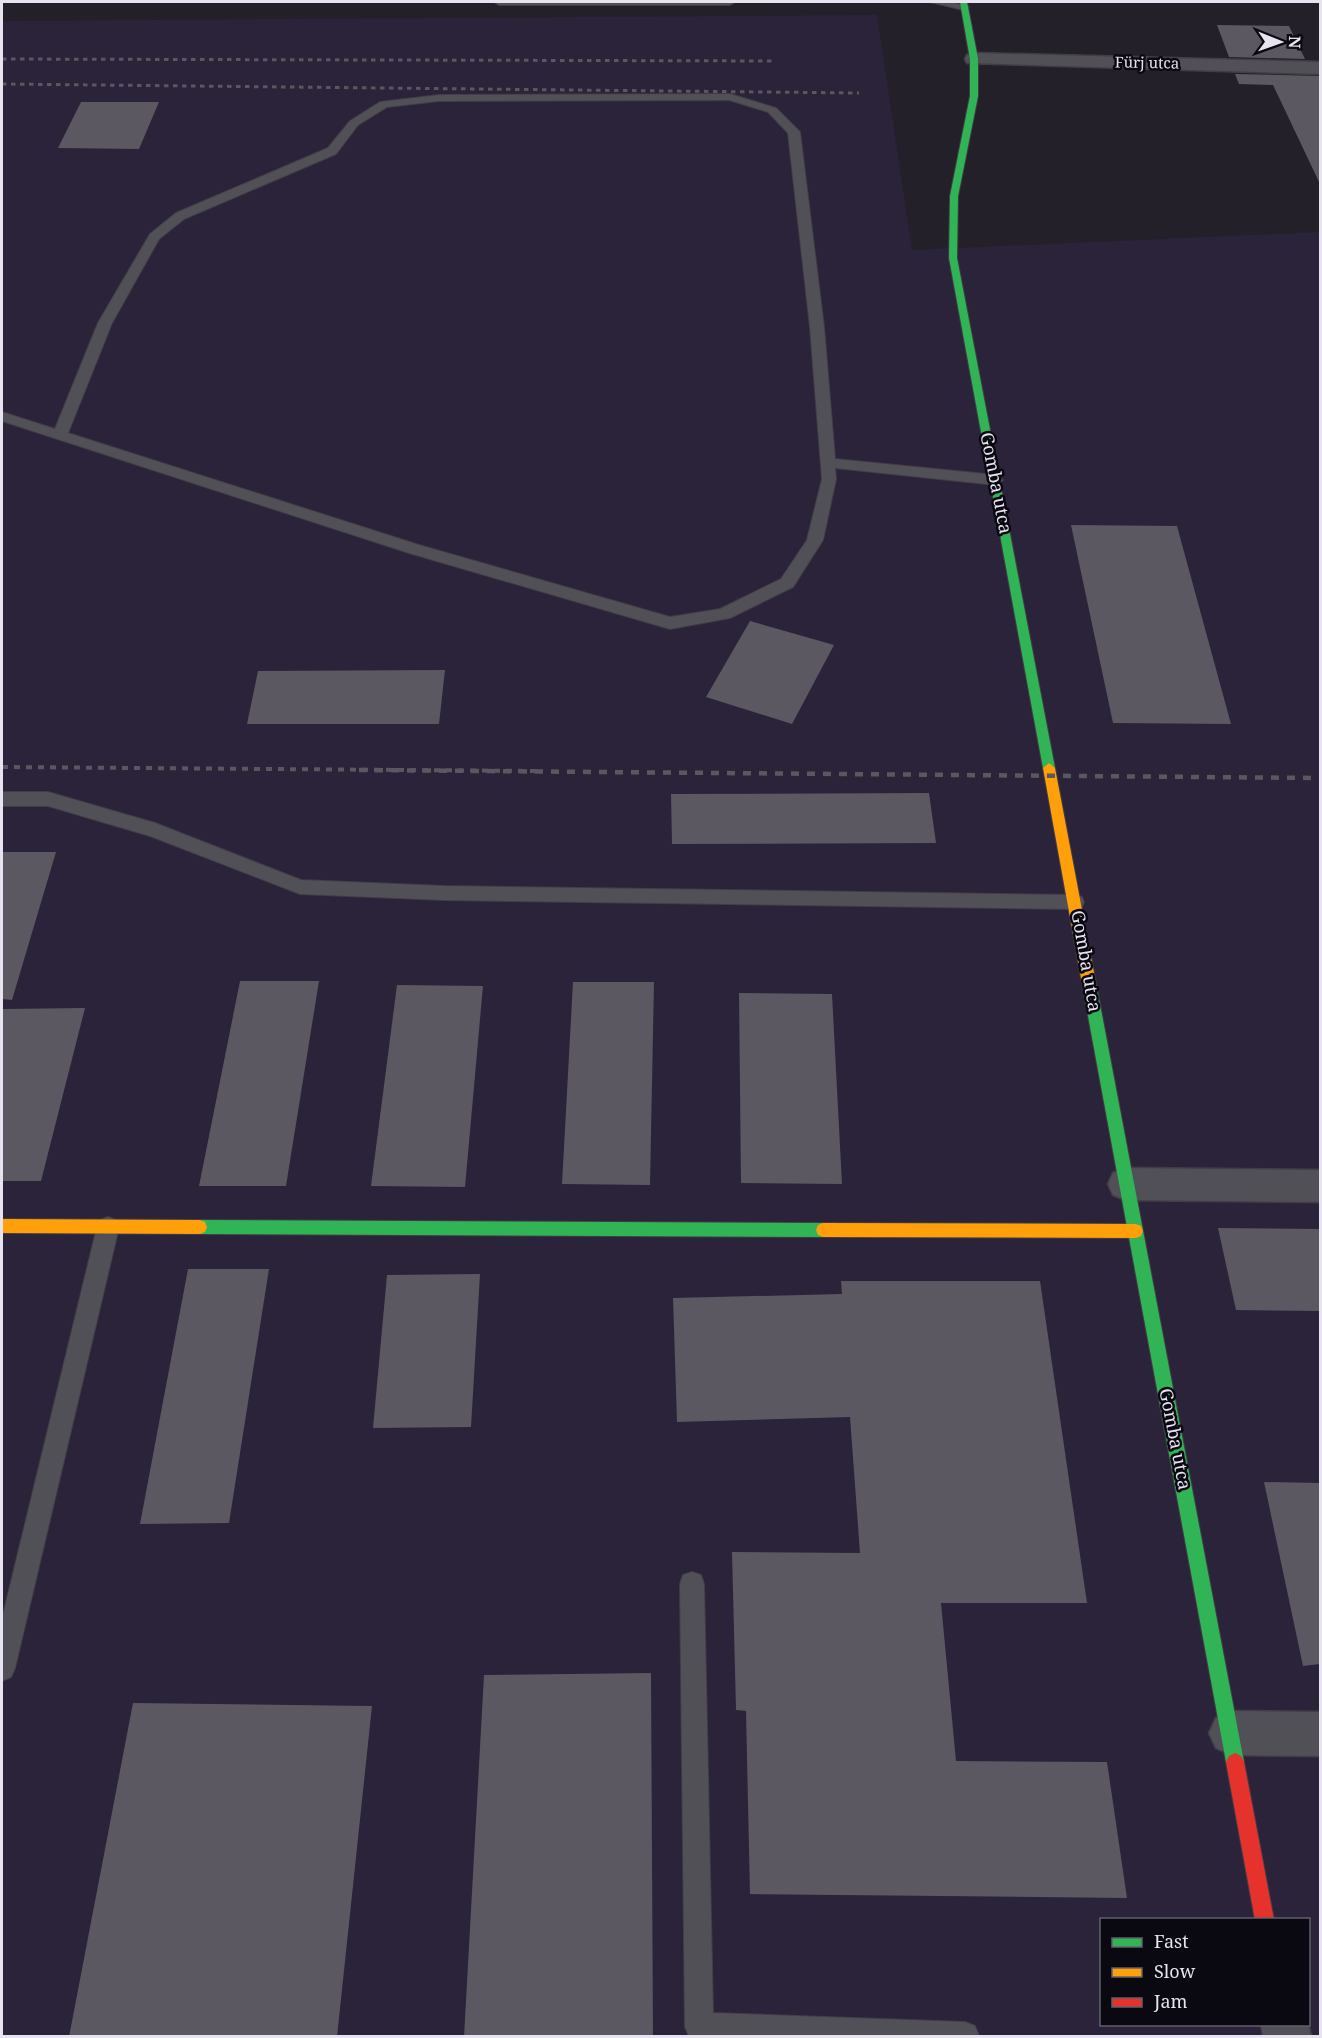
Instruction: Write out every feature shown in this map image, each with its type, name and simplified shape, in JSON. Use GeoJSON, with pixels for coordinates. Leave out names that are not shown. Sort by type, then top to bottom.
{"type":"FeatureCollection","features":[{"type":"Feature","properties":{"kind":"street","name":"Gomba utca"},"geometry":{"type":"LineString","coordinates":[[964,4],[974,59],[974,96],[954,196],[953,258],[1265,1918]]}},
{"type":"Feature","properties":{"kind":"street","name":"Fürj utca"},"geometry":{"type":"LineString","coordinates":[[974,59],[1320,68]]}},
{"type":"Feature","properties":{"kind":"street"},"geometry":{"type":"LineString","coordinates":[[1126,1184],[1320,1186]]}},
{"type":"Feature","properties":{"kind":"street"},"geometry":{"type":"LineString","coordinates":[[2,1226],[1136,1231]]}},
{"type":"Feature","properties":{"kind":"street"},"geometry":{"type":"LineString","coordinates":[[1230,1733],[1320,1734]]}},
{"type":"Feature","properties":{"kind":"lane"},"geometry":{"type":"LineString","coordinates":[[499,2],[730,2]]}},
{"type":"Feature","properties":{"kind":"lane"},"geometry":{"type":"LineString","coordinates":[[935,2],[964,4]]}},
{"type":"Feature","properties":{"kind":"lane"},"geometry":{"type":"LineString","coordinates":[[2,416],[60,435],[414,549],[670,622],[724,614],[787,583],[816,540],[829,479],[817,327],[794,132],[772,110],[730,97],[439,98],[384,104],[354,123],[332,151],[180,216],[154,237],[105,323],[60,435]]}},
{"type":"Feature","properties":{"kind":"lane"},"geometry":{"type":"LineString","coordinates":[[828,463],[996,480]]}},
{"type":"Feature","properties":{"kind":"lane"},"geometry":{"type":"LineString","coordinates":[[2,799],[48,800],[154,830],[300,887],[468,894],[1075,902]]}},
{"type":"Feature","properties":{"kind":"lane"},"geometry":{"type":"LineString","coordinates":[[2,1668],[108,1227]]}},
{"type":"Feature","properties":{"kind":"lane"},"geometry":{"type":"LineString","coordinates":[[692,1584],[699,2027],[965,2037]]}},
{"type":"Feature","properties":{"kind":"shaded area"},"geometry":{"type":"Polygon","coordinates":[[[877,15],[912,250],[1320,232],[1320,2036],[2,2036],[2,21],[877,15]]]}},
{"type":"Feature","properties":{"kind":"building"},"geometry":{"type":"Polygon","coordinates":[[[1217,25],[1289,26],[1305,59],[1229,57],[1217,25]]]}},
{"type":"Feature","properties":{"kind":"building"},"geometry":{"type":"Polygon","coordinates":[[[1235,74],[1320,76],[1320,184],[1273,85],[1239,84],[1235,74]]]}},
{"type":"Feature","properties":{"kind":"building"},"geometry":{"type":"Polygon","coordinates":[[[81,102],[159,102],[139,149],[58,148],[81,102]]]}},
{"type":"Feature","properties":{"kind":"building"},"geometry":{"type":"Polygon","coordinates":[[[1071,525],[1177,526],[1231,724],[1113,723],[1071,525]]]}},
{"type":"Feature","properties":{"kind":"building"},"geometry":{"type":"Polygon","coordinates":[[[750,621],[834,645],[792,724],[706,697],[750,621]]]}},
{"type":"Feature","properties":{"kind":"building"},"geometry":{"type":"Polygon","coordinates":[[[445,670],[439,724],[247,724],[258,671],[445,670]]]}},
{"type":"Feature","properties":{"kind":"building"},"geometry":{"type":"Polygon","coordinates":[[[929,793],[936,843],[672,844],[671,794],[929,793]]]}},
{"type":"Feature","properties":{"kind":"building"},"geometry":{"type":"Polygon","coordinates":[[[2,852],[56,852],[12,1000],[2,999],[2,852]]]}},
{"type":"Feature","properties":{"kind":"building"},"geometry":{"type":"Polygon","coordinates":[[[240,981],[319,981],[286,1186],[199,1186],[240,981]]]}},
{"type":"Feature","properties":{"kind":"building"},"geometry":{"type":"Polygon","coordinates":[[[573,982],[654,982],[650,1185],[562,1184],[573,982]]]}},
{"type":"Feature","properties":{"kind":"building"},"geometry":{"type":"Polygon","coordinates":[[[397,985],[483,986],[465,1187],[371,1186],[397,985]]]}},
{"type":"Feature","properties":{"kind":"building"},"geometry":{"type":"Polygon","coordinates":[[[739,993],[832,994],[842,1184],[741,1183],[739,993]]]}},
{"type":"Feature","properties":{"kind":"building"},"geometry":{"type":"Polygon","coordinates":[[[85,1008],[41,1181],[2,1181],[2,1009],[85,1008]]]}},
{"type":"Feature","properties":{"kind":"building"},"geometry":{"type":"Polygon","coordinates":[[[1218,1228],[1320,1229],[1320,1311],[1236,1310],[1218,1228]]]}},
{"type":"Feature","properties":{"kind":"building"},"geometry":{"type":"Polygon","coordinates":[[[188,1269],[269,1269],[229,1523],[140,1524],[188,1269]]]}},
{"type":"Feature","properties":{"kind":"building"},"geometry":{"type":"Polygon","coordinates":[[[480,1274],[471,1427],[373,1428],[387,1275],[480,1274]]]}},
{"type":"Feature","properties":{"kind":"building"},"geometry":{"type":"Polygon","coordinates":[[[841,1281],[1040,1281],[1087,1603],[941,1603],[956,1761],[1107,1762],[1127,1898],[750,1894],[746,1711],[736,1710],[732,1552],[860,1553],[850,1417],[677,1422],[673,1298],[842,1294],[841,1281]]]}},
{"type":"Feature","properties":{"kind":"building"},"geometry":{"type":"Polygon","coordinates":[[[1264,1482],[1320,1483],[1320,1664],[1303,1666],[1264,1482]]]}},
{"type":"Feature","properties":{"kind":"building"},"geometry":{"type":"Polygon","coordinates":[[[651,1673],[653,2037],[464,2037],[484,1675],[651,1673]]]}},
{"type":"Feature","properties":{"kind":"building"},"geometry":{"type":"Polygon","coordinates":[[[133,1703],[372,1706],[337,2037],[69,2037],[133,1703]]]}},
{"type":"Feature","properties":{"kind":"railway"},"geometry":{"type":"LineString","coordinates":[[2,59],[775,61]]}},
{"type":"Feature","properties":{"kind":"railway"},"geometry":{"type":"LineString","coordinates":[[2,84],[859,93]]}},
{"type":"Feature","properties":{"kind":"railway"},"geometry":{"type":"LineString","coordinates":[[2,767],[538,771]]}},
{"type":"Feature","properties":{"kind":"railway"},"geometry":{"type":"LineString","coordinates":[[359,770],[1320,778]]}},
{"type":"Feature","properties":{"kind":"traffic: fast"},"geometry":{"type":"LineString","coordinates":[[963,2],[974,59],[974,96],[954,196],[953,258],[1049,768]]}},
{"type":"Feature","properties":{"kind":"traffic: fast"},"geometry":{"type":"LineString","coordinates":[[1088,978],[1235,1762]]}},
{"type":"Feature","properties":{"kind":"traffic: fast"},"geometry":{"type":"LineString","coordinates":[[200,1227],[823,1230]]}},
{"type":"Feature","properties":{"kind":"traffic: slow"},"geometry":{"type":"LineString","coordinates":[[1049,768],[1088,978]]}},
{"type":"Feature","properties":{"kind":"traffic: slow"},"geometry":{"type":"LineString","coordinates":[[2,1226],[200,1227]]}},
{"type":"Feature","properties":{"kind":"traffic: slow"},"geometry":{"type":"LineString","coordinates":[[823,1230],[1136,1231]]}},
{"type":"Feature","properties":{"kind":"traffic: jam"},"geometry":{"type":"LineString","coordinates":[[1235,1762],[1265,1918]]}}]}
